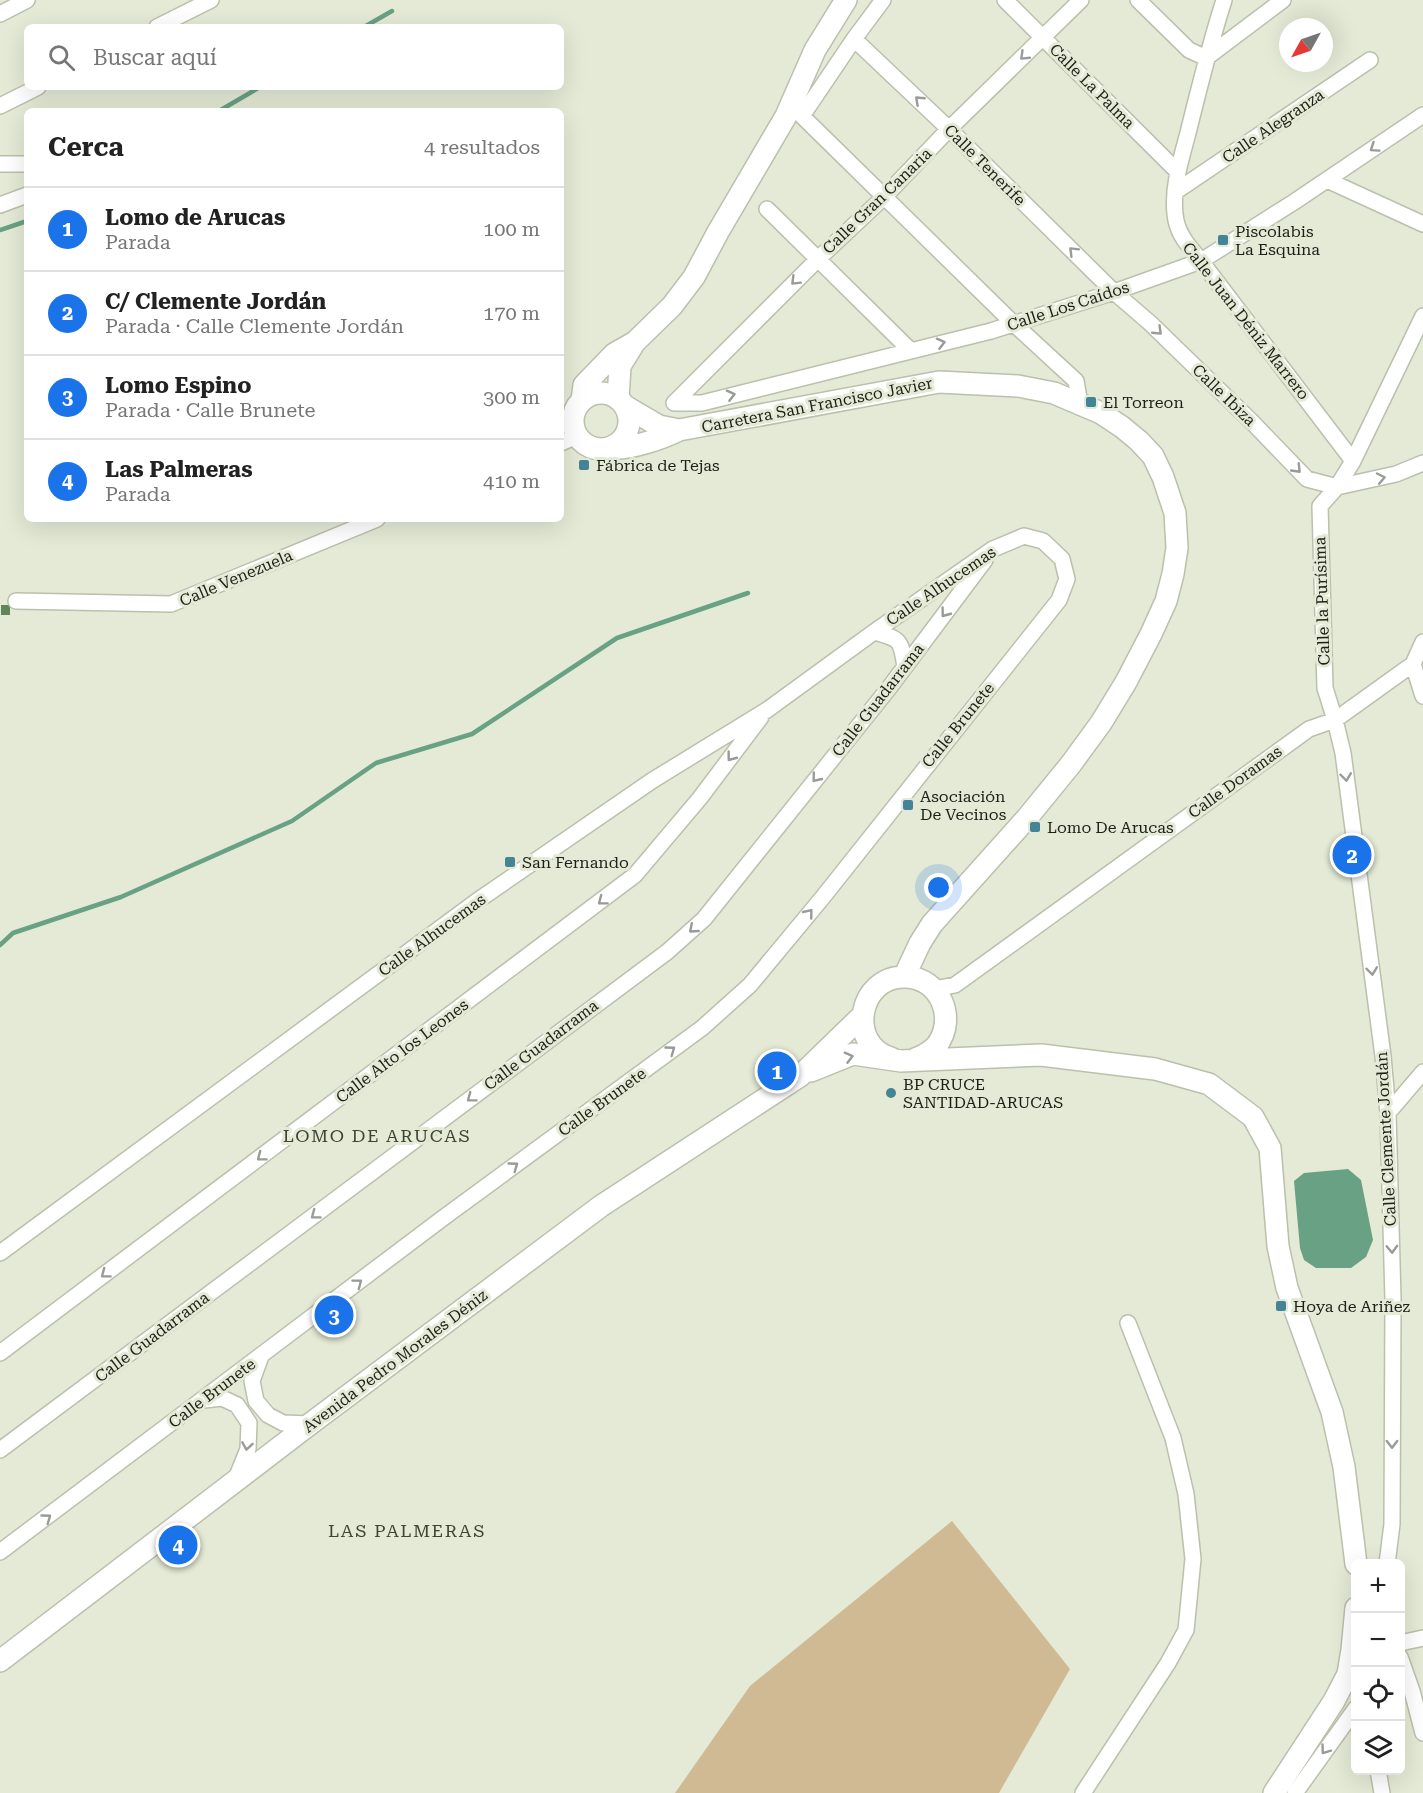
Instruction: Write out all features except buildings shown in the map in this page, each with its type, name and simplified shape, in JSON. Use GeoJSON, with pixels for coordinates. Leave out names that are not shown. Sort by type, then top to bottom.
{"type":"FeatureCollection","features":[{"type":"Feature","properties":{"kind":"main road"},"geometry":{"type":"LineString","coordinates":[[622,403],[620,366],[635,342],[672,306],[694,277],[786,116],[815,50],[846,0]]}},
{"type":"Feature","properties":{"kind":"main road"},"geometry":{"type":"LineString","coordinates":[[582,400],[584,385],[614,354],[635,342]]}},
{"type":"Feature","properties":{"kind":"main road","name":"Carretera San Francisco Javier"},"geometry":{"type":"LineString","coordinates":[[612,448],[621,449],[665,437],[679,430],[939,382],[1018,386],[1054,393],[1101,413],[1139,441],[1153,456],[1164,477],[1175,513],[1177,548],[1166,601],[1126,682],[1101,723],[1027,818],[944,909],[920,943],[920,982]]}},
{"type":"Feature","properties":{"kind":"main road"},"geometry":{"type":"LineString","coordinates":[[600,393],[610,394],[622,403],[629,416],[629,425],[620,443],[602,450],[569,439],[576,408],[582,400],[600,393]]}},
{"type":"Feature","properties":{"kind":"main road","name":"Carretera San Francisco Javier"},"geometry":{"type":"LineString","coordinates":[[622,403],[659,426],[679,430]]}},
{"type":"Feature","properties":{"kind":"main road"},"geometry":{"type":"LineString","coordinates":[[946,1016],[943,1035],[936,1046],[926,1055],[908,1060],[882,1055],[873,1047],[864,1028],[863,1015],[866,1003],[876,988],[892,979],[920,982],[941,999],[946,1016],[962,1042],[994,1056]]}},
{"type":"Feature","properties":{"kind":"main road"},"geometry":{"type":"LineString","coordinates":[[800,1076],[863,1015]]}},
{"type":"Feature","properties":{"kind":"main road"},"geometry":{"type":"LineString","coordinates":[[800,1076],[854,1054],[908,1060],[1041,1055],[1155,1069],[1209,1084],[1253,1117],[1270,1148],[1278,1246],[1287,1288],[1332,1412],[1344,1467],[1356,1559]]}},
{"type":"Feature","properties":{"kind":"main road","name":"Avenida Pedro Morales Déniz"},"geometry":{"type":"LineString","coordinates":[[0,1661],[310,1424],[601,1206],[800,1076]]}},
{"type":"Feature","properties":{"kind":"main road"},"geometry":{"type":"LineString","coordinates":[[1274,1793],[1334,1701],[1351,1660]]}},
{"type":"Feature","properties":{"kind":"street"},"geometry":{"type":"LineString","coordinates":[[0,14],[27,0]]}},
{"type":"Feature","properties":{"kind":"street"},"geometry":{"type":"LineString","coordinates":[[163,24],[211,0]]}},
{"type":"Feature","properties":{"kind":"street"},"geometry":{"type":"LineString","coordinates":[[883,0],[802,116],[1014,324],[1076,381],[1080,404]]}},
{"type":"Feature","properties":{"kind":"street","name":"Calle La Palma"},"geometry":{"type":"LineString","coordinates":[[1005,0],[1178,172]]}},
{"type":"Feature","properties":{"kind":"street","name":"Calle Gran Canaria"},"geometry":{"type":"LineString","coordinates":[[674,403],[1081,0]]}},
{"type":"Feature","properties":{"kind":"street"},"geometry":{"type":"LineString","coordinates":[[1138,0],[1189,50],[1206,58],[1283,0]]}},
{"type":"Feature","properties":{"kind":"street","name":"Calle Juan Déniz Marrero"},"geometry":{"type":"LineString","coordinates":[[1224,0],[1206,58],[1178,172],[1175,216],[1181,237],[1202,261],[1353,461]]}},
{"type":"Feature","properties":{"kind":"street","name":"Calle Tenerife"},"geometry":{"type":"LineString","coordinates":[[854,39],[1114,292]]}},
{"type":"Feature","properties":{"kind":"street","name":"Calle Alegranza"},"geometry":{"type":"LineString","coordinates":[[1175,192],[1370,60]]}},
{"type":"Feature","properties":{"kind":"street"},"geometry":{"type":"LineString","coordinates":[[0,106],[32,90]]}},
{"type":"Feature","properties":{"kind":"street","name":"Calle Los Caídos"},"geometry":{"type":"LineString","coordinates":[[674,403],[702,403],[1014,324],[1202,261],[1423,115]]}},
{"type":"Feature","properties":{"kind":"street"},"geometry":{"type":"LineString","coordinates":[[0,164],[24,164]]}},
{"type":"Feature","properties":{"kind":"street"},"geometry":{"type":"LineString","coordinates":[[1327,180],[1423,224]]}},
{"type":"Feature","properties":{"kind":"street"},"geometry":{"type":"LineString","coordinates":[[0,205],[24,196]]}},
{"type":"Feature","properties":{"kind":"street"},"geometry":{"type":"LineString","coordinates":[[767,209],[910,350]]}},
{"type":"Feature","properties":{"kind":"street","name":"Calle Ibiza"},"geometry":{"type":"LineString","coordinates":[[1114,292],[1150,323],[1253,423],[1306,479],[1337,487]]}},
{"type":"Feature","properties":{"kind":"street"},"geometry":{"type":"LineString","coordinates":[[1337,487],[1353,461],[1423,316]]}},
{"type":"Feature","properties":{"kind":"street"},"geometry":{"type":"LineString","coordinates":[[1337,487],[1396,474],[1423,464]]}},
{"type":"Feature","properties":{"kind":"street","name":"Calle la Purísima"},"geometry":{"type":"LineString","coordinates":[[1335,720],[1325,688],[1320,506],[1337,487]]}},
{"type":"Feature","properties":{"kind":"street","name":"Calle Venezuela"},"geometry":{"type":"LineString","coordinates":[[16,601],[171,604],[370,522]]}},
{"type":"Feature","properties":{"kind":"street","name":"Calle Alhucemas"},"geometry":{"type":"LineString","coordinates":[[0,1253],[477,901],[653,780],[767,710],[993,549],[1024,536],[1043,541]]}},
{"type":"Feature","properties":{"kind":"street","name":"Calle Brunete"},"geometry":{"type":"LineString","coordinates":[[0,1552],[443,1218],[702,1028],[750,985],[1059,600],[1067,579],[1062,559],[1043,541]]}},
{"type":"Feature","properties":{"kind":"street","name":"Calle Guadarrama"},"geometry":{"type":"LineString","coordinates":[[0,1450],[666,952],[704,920],[905,667],[993,549]]}},
{"type":"Feature","properties":{"kind":"street","name":"Calle Alhucemas"},"geometry":{"type":"LineString","coordinates":[[874,632],[893,637],[902,646],[905,667]]}},
{"type":"Feature","properties":{"kind":"street","name":"Calle Doramas"},"geometry":{"type":"LineString","coordinates":[[955,986],[1310,729],[1335,720],[1413,664],[1423,642]]}},
{"type":"Feature","properties":{"kind":"street"},"geometry":{"type":"LineString","coordinates":[[1413,664],[1423,696]]}},
{"type":"Feature","properties":{"kind":"street","name":"Calle Alto los Leones"},"geometry":{"type":"LineString","coordinates":[[0,1353],[635,875],[700,798],[767,710]]}},
{"type":"Feature","properties":{"kind":"street","name":"Calle Clemente Jordán"},"geometry":{"type":"LineString","coordinates":[[1335,720],[1343,753],[1383,1056],[1388,1113],[1393,1312],[1392,1524],[1384,1559]]}},
{"type":"Feature","properties":{"kind":"street"},"geometry":{"type":"LineString","coordinates":[[920,982],[955,986],[946,1016]]}},
{"type":"Feature","properties":{"kind":"street"},"geometry":{"type":"LineString","coordinates":[[1388,1113],[1423,1072]]}},
{"type":"Feature","properties":{"kind":"street"},"geometry":{"type":"LineString","coordinates":[[1083,1793],[1168,1663],[1186,1630],[1193,1559],[1186,1494],[1173,1438],[1128,1323]]}},
{"type":"Feature","properties":{"kind":"street"},"geometry":{"type":"LineString","coordinates":[[261,1356],[252,1381],[256,1401],[268,1415],[283,1423],[310,1424]]}},
{"type":"Feature","properties":{"kind":"street"},"geometry":{"type":"LineString","coordinates":[[204,1400],[222,1398],[237,1405],[249,1423],[248,1449],[234,1484]]}},
{"type":"Feature","properties":{"kind":"street"},"geometry":{"type":"LineString","coordinates":[[1405,1642],[1423,1638]]}},
{"type":"Feature","properties":{"kind":"street"},"geometry":{"type":"LineString","coordinates":[[1404,1667],[1423,1733]]}},
{"type":"Feature","properties":{"kind":"street"},"geometry":{"type":"LineString","coordinates":[[1294,1793],[1351,1715]]}},
{"type":"Feature","properties":{"kind":"street"},"geometry":{"type":"LineString","coordinates":[[1379,1775],[1382,1793]]}},
{"type":"Feature","properties":{"kind":"shaded area"},"geometry":{"type":"Polygon","coordinates":[[[1348,1169],[1361,1180],[1373,1240],[1366,1257],[1351,1268],[1316,1268],[1304,1260],[1300,1248],[1294,1181],[1304,1173],[1348,1169]]]}},
{"type":"Feature","properties":{"kind":"shaded area"},"geometry":{"type":"Polygon","coordinates":[[[952,1521],[1070,1669],[999,1793],[675,1793],[750,1686],[952,1521]]]}},
{"type":"Feature","properties":{"kind":"waterway"},"geometry":{"type":"LineString","coordinates":[[369,24],[392,11]]}},
{"type":"Feature","properties":{"kind":"waterway"},"geometry":{"type":"LineString","coordinates":[[224,108],[255,90]]}},
{"type":"Feature","properties":{"kind":"waterway"},"geometry":{"type":"LineString","coordinates":[[0,230],[24,222]]}},
{"type":"Feature","properties":{"kind":"waterway"},"geometry":{"type":"LineString","coordinates":[[0,945],[13,933],[121,897],[292,821],[376,763],[472,734],[617,638],[748,593]]}},
{"type":"Feature","properties":{"kind":"place","name":"Piscolabis La Esquina"},"geometry":{"type":"Point","coordinates":[1223,240]}},
{"type":"Feature","properties":{"kind":"place","name":"El Torreon"},"geometry":{"type":"Point","coordinates":[1091,402]}},
{"type":"Feature","properties":{"kind":"place","name":"Fábrica de Tejas"},"geometry":{"type":"Point","coordinates":[584,465]}},
{"type":"Feature","properties":{"kind":"place","name":"Asociación De Vecinos"},"geometry":{"type":"Point","coordinates":[908,805]}},
{"type":"Feature","properties":{"kind":"place","name":"Lomo De Arucas"},"geometry":{"type":"Point","coordinates":[1035,827]}},
{"type":"Feature","properties":{"kind":"place","name":"C/ Clemente Jordán"},"geometry":{"type":"Point","coordinates":[1352,855]}},
{"type":"Feature","properties":{"kind":"place","name":"San Fernando"},"geometry":{"type":"Point","coordinates":[510,862]}},
{"type":"Feature","properties":{"kind":"place","name":"Lomo de Arucas"},"geometry":{"type":"Point","coordinates":[777,1071]}},
{"type":"Feature","properties":{"kind":"place","name":"BP CRUCE SANTIDAD-ARUCAS"},"geometry":{"type":"Point","coordinates":[891,1093]}},
{"type":"Feature","properties":{"kind":"place","name":"Hoya de Ariñez"},"geometry":{"type":"Point","coordinates":[1281,1306]}},
{"type":"Feature","properties":{"kind":"place","name":"Lomo Espino"},"geometry":{"type":"Point","coordinates":[334,1315]}},
{"type":"Feature","properties":{"kind":"place","name":"Las Palmeras"},"geometry":{"type":"Point","coordinates":[178,1545]}},
{"type":"Feature","properties":{"kind":"district","name":"LOMO DE ARUCAS"},"geometry":{"type":"Point","coordinates":[377,1135]}},
{"type":"Feature","properties":{"kind":"district","name":"LAS PALMERAS"},"geometry":{"type":"Point","coordinates":[407,1530]}}]}
